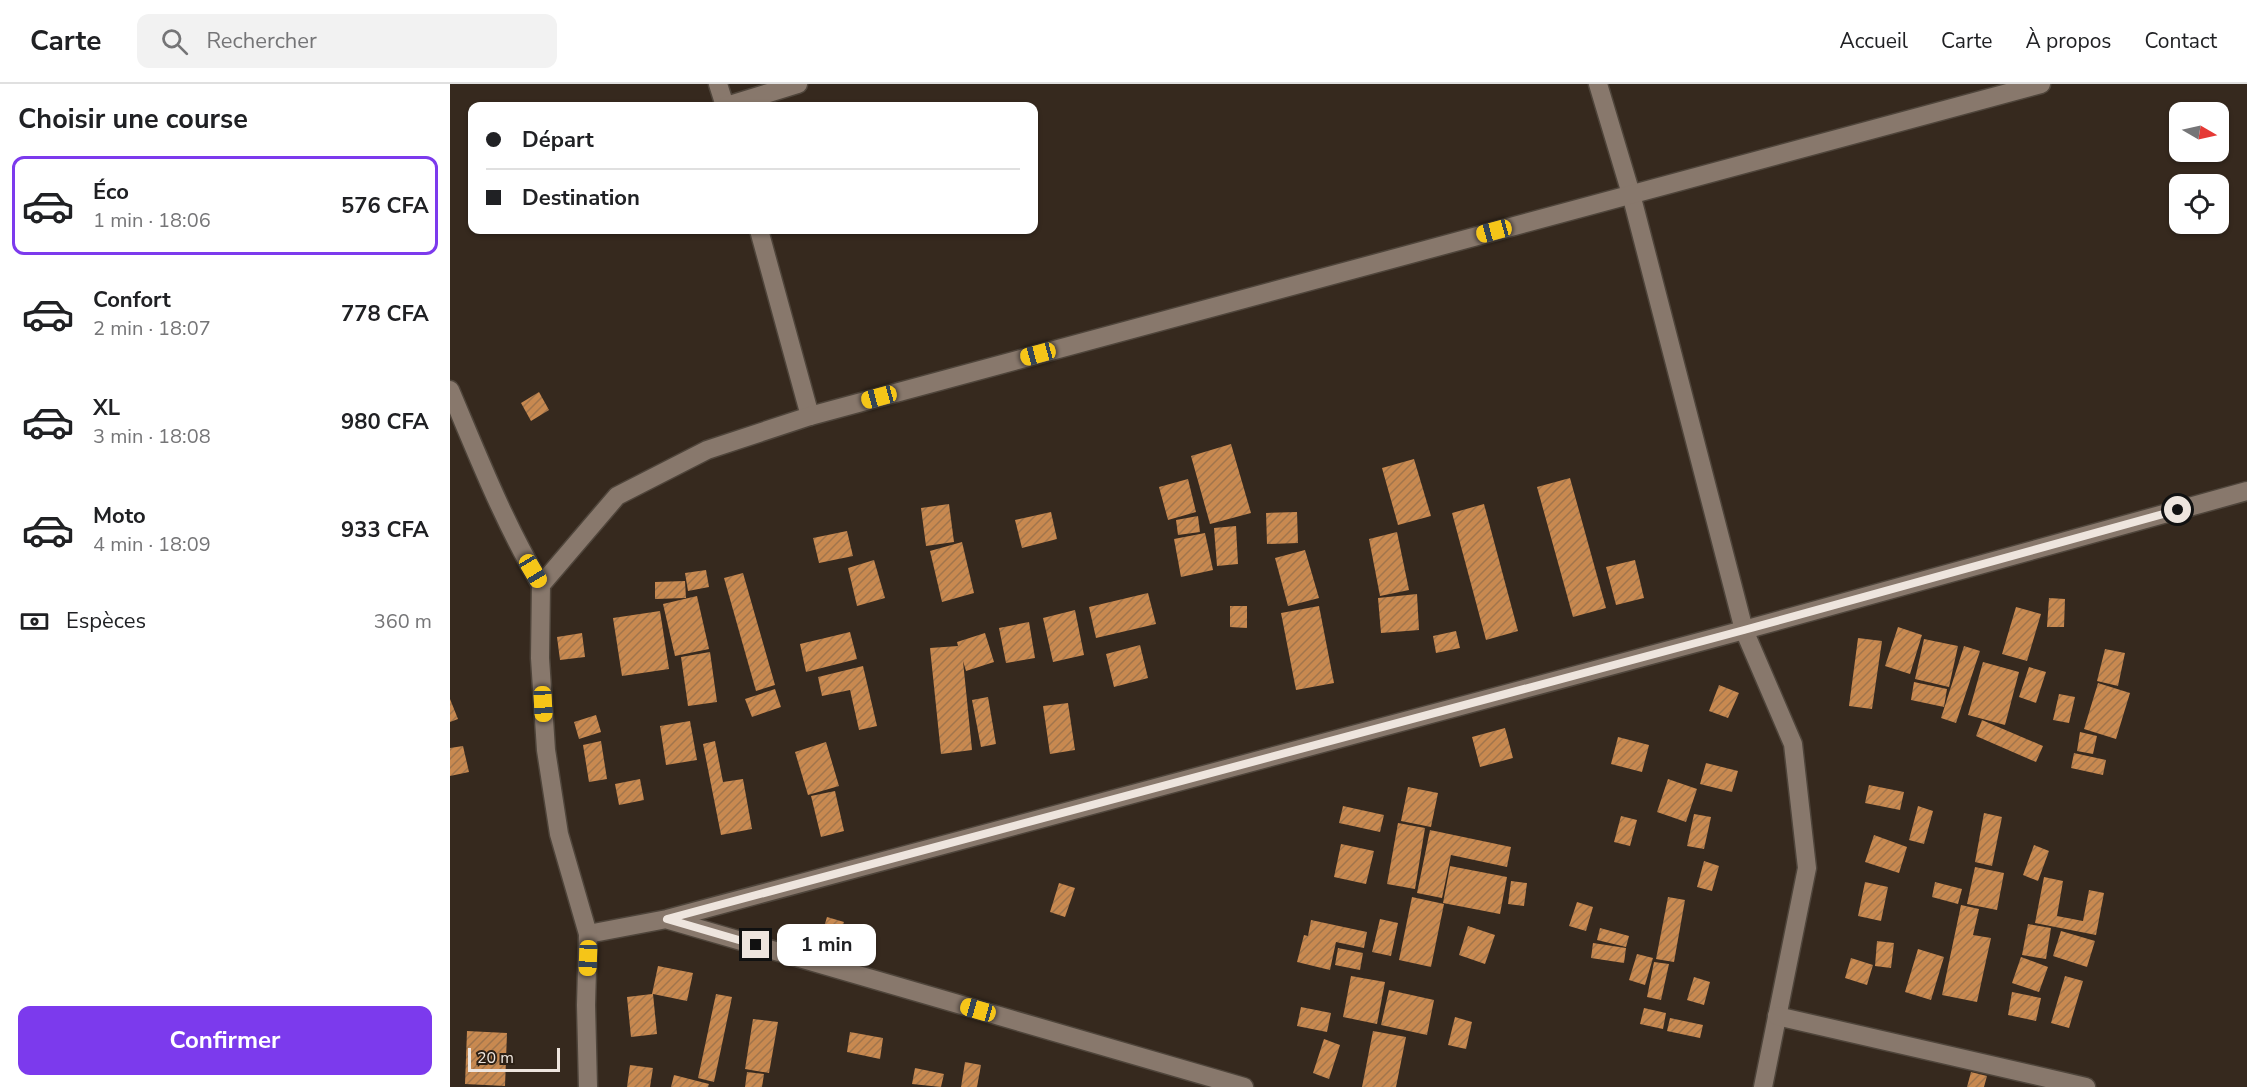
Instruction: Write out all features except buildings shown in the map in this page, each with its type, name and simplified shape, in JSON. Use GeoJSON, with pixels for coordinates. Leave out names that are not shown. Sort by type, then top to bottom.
{"type":"FeatureCollection","features":[{"type":"Feature","properties":{"kind":"street"},"geometry":{"type":"LineString","coordinates":[[718,84],[724,102]]}},
{"type":"Feature","properties":{"kind":"street"},"geometry":{"type":"LineString","coordinates":[[738,102],[798,84]]}},
{"type":"Feature","properties":{"kind":"street"},"geometry":{"type":"LineString","coordinates":[[1598,84],[1631,194],[1744,630],[1793,744],[1807,868],[1763,1087]]}},
{"type":"Feature","properties":{"kind":"street"},"geometry":{"type":"LineString","coordinates":[[541,585],[617,496],[707,450],[810,416],[2041,84]]}},
{"type":"Feature","properties":{"kind":"street"},"geometry":{"type":"LineString","coordinates":[[760,234],[810,416]]}},
{"type":"Feature","properties":{"kind":"street"},"geometry":{"type":"LineString","coordinates":[[450,390],[504,515],[541,585],[540,658],[546,750],[560,834],[588,934],[586,1005],[588,1087]]}},
{"type":"Feature","properties":{"kind":"street"},"geometry":{"type":"LineString","coordinates":[[588,934],[667,919],[1744,630],[2247,491]]}},
{"type":"Feature","properties":{"kind":"street"},"geometry":{"type":"LineString","coordinates":[[667,919],[1244,1087]]}},
{"type":"Feature","properties":{"kind":"street"},"geometry":{"type":"LineString","coordinates":[[1777,1016],[2086,1087]]}},
{"type":"Feature","properties":{"kind":"route"},"geometry":{"type":"LineString","coordinates":[[756,945],[667,919],[1744,630],[2178,510]]}}]}
